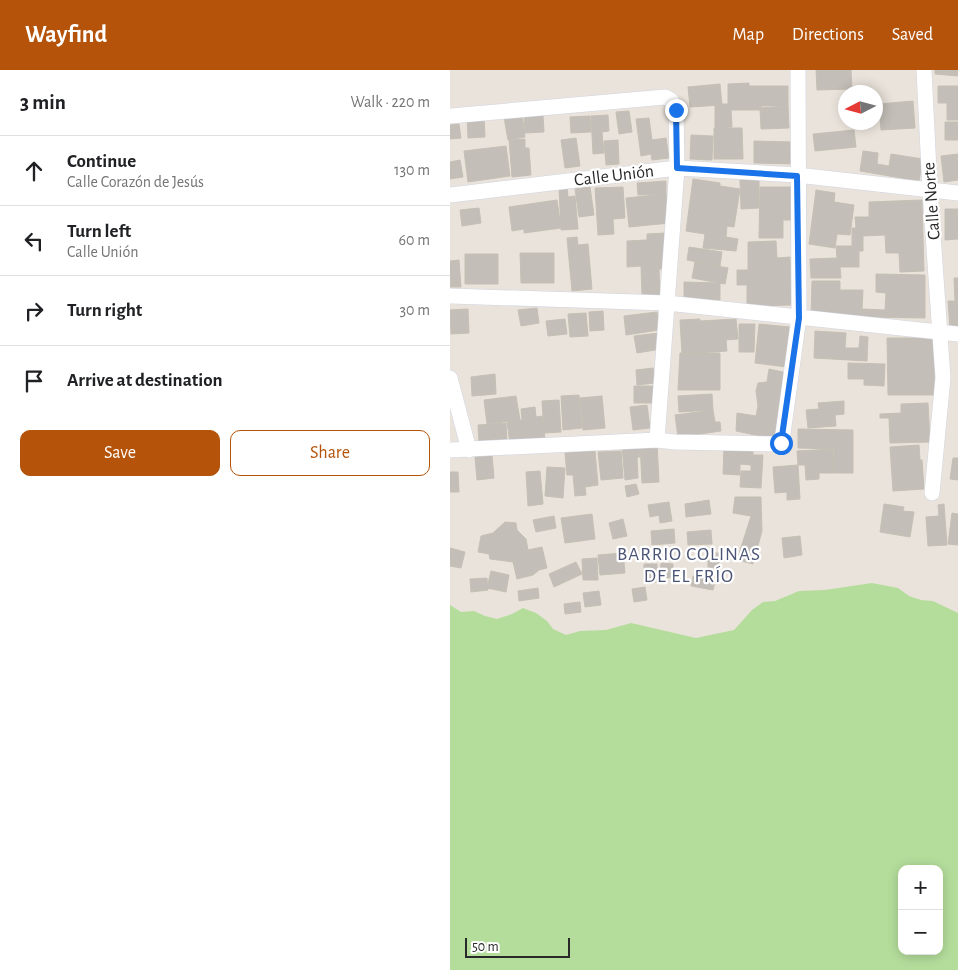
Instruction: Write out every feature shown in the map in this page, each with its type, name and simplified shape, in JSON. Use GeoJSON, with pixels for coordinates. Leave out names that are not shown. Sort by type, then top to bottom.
{"type":"FeatureCollection","features":[{"type":"Feature","properties":{"kind":"street"},"geometry":{"type":"LineString","coordinates":[[450,450],[657,440],[779,444],[782,442],[799,318],[798,70]]}},
{"type":"Feature","properties":{"kind":"street","name":"Calle Norte"},"geometry":{"type":"LineString","coordinates":[[924,70],[943,385],[932,493]]}},
{"type":"Feature","properties":{"kind":"street"},"geometry":{"type":"LineString","coordinates":[[450,116],[665,97],[674,104],[676,110],[677,168],[657,440]]}},
{"type":"Feature","properties":{"kind":"street","name":"Calle Unión"},"geometry":{"type":"LineString","coordinates":[[450,195],[677,168],[797,176],[958,194]]}},
{"type":"Feature","properties":{"kind":"street"},"geometry":{"type":"LineString","coordinates":[[450,296],[667,304],[958,334]]}},
{"type":"Feature","properties":{"kind":"street"},"geometry":{"type":"LineString","coordinates":[[450,378],[469,450]]}},
{"type":"Feature","properties":{"kind":"green space"},"geometry":{"type":"Polygon","coordinates":[[[872,583],[898,588],[909,596],[933,601],[958,613],[958,970],[450,970],[450,605],[461,612],[474,611],[497,619],[523,608],[536,613],[547,621],[553,629],[566,635],[580,631],[606,630],[631,623],[696,638],[734,630],[752,610],[763,602],[775,601],[799,591],[825,590],[872,583]]]}},
{"type":"Feature","properties":{"kind":"building"},"geometry":{"type":"Polygon","coordinates":[[[816,70],[851,70],[852,85],[838,85],[838,89],[817,90],[816,70]]]}},
{"type":"Feature","properties":{"kind":"building"},"geometry":{"type":"Polygon","coordinates":[[[935,70],[958,70],[958,76],[935,74],[935,70]]]}},
{"type":"Feature","properties":{"kind":"building"},"geometry":{"type":"Polygon","coordinates":[[[749,83],[749,86],[788,86],[788,106],[761,106],[762,110],[731,110],[732,127],[715,128],[715,104],[728,104],[728,84],[749,83]]]}},
{"type":"Feature","properties":{"kind":"building"},"geometry":{"type":"Polygon","coordinates":[[[720,84],[722,105],[690,107],[688,87],[720,84]]]}},
{"type":"Feature","properties":{"kind":"building"},"geometry":{"type":"Polygon","coordinates":[[[938,86],[958,86],[958,120],[947,120],[947,103],[938,103],[938,86]]]}},
{"type":"Feature","properties":{"kind":"building"},"geometry":{"type":"Polygon","coordinates":[[[913,101],[915,128],[883,130],[883,104],[913,101]]]}},
{"type":"Feature","properties":{"kind":"building"},"geometry":{"type":"Polygon","coordinates":[[[788,106],[789,128],[761,129],[760,108],[788,106]]]}},
{"type":"Feature","properties":{"kind":"building"},"geometry":{"type":"Polygon","coordinates":[[[629,111],[632,132],[619,134],[616,112],[629,111]]]}},
{"type":"Feature","properties":{"kind":"building"},"geometry":{"type":"Polygon","coordinates":[[[522,114],[525,137],[508,140],[504,117],[522,114]]]}},
{"type":"Feature","properties":{"kind":"building"},"geometry":{"type":"Polygon","coordinates":[[[543,115],[544,132],[525,133],[524,116],[543,115]]]}},
{"type":"Feature","properties":{"kind":"building"},"geometry":{"type":"Polygon","coordinates":[[[608,115],[609,131],[602,132],[604,153],[593,154],[591,116],[608,115]]]}},
{"type":"Feature","properties":{"kind":"building"},"geometry":{"type":"Polygon","coordinates":[[[467,116],[484,116],[485,137],[468,138],[467,116]]]}},
{"type":"Feature","properties":{"kind":"building"},"geometry":{"type":"Polygon","coordinates":[[[590,116],[591,132],[571,133],[570,117],[590,116]]]}},
{"type":"Feature","properties":{"kind":"building"},"geometry":{"type":"Polygon","coordinates":[[[649,118],[652,140],[666,138],[669,158],[652,160],[651,154],[641,156],[636,119],[649,118]]]}},
{"type":"Feature","properties":{"kind":"building"},"geometry":{"type":"Polygon","coordinates":[[[945,122],[958,122],[958,140],[945,140],[945,122]]]}},
{"type":"Feature","properties":{"kind":"building"},"geometry":{"type":"Polygon","coordinates":[[[459,124],[461,138],[450,139],[450,125],[459,124]]]}},
{"type":"Feature","properties":{"kind":"building"},"geometry":{"type":"Polygon","coordinates":[[[714,128],[742,128],[743,159],[714,159],[714,128]]]}},
{"type":"Feature","properties":{"kind":"building"},"geometry":{"type":"Polygon","coordinates":[[[854,130],[856,147],[815,151],[813,134],[854,130]]]}},
{"type":"Feature","properties":{"kind":"building"},"geometry":{"type":"Polygon","coordinates":[[[691,135],[713,136],[712,160],[690,159],[691,135]]]}},
{"type":"Feature","properties":{"kind":"building"},"geometry":{"type":"Polygon","coordinates":[[[576,138],[580,166],[565,168],[561,140],[576,138]]]}},
{"type":"Feature","properties":{"kind":"building"},"geometry":{"type":"Polygon","coordinates":[[[525,139],[525,148],[529,148],[531,175],[512,177],[509,140],[525,139]]]}},
{"type":"Feature","properties":{"kind":"building"},"geometry":{"type":"Polygon","coordinates":[[[618,140],[619,164],[606,165],[604,141],[618,140]]]}},
{"type":"Feature","properties":{"kind":"building"},"geometry":{"type":"Polygon","coordinates":[[[754,141],[794,142],[794,164],[754,163],[754,141]]]}},
{"type":"Feature","properties":{"kind":"building"},"geometry":{"type":"Polygon","coordinates":[[[506,146],[510,176],[468,182],[464,151],[506,146]]]}},
{"type":"Feature","properties":{"kind":"building"},"geometry":{"type":"Polygon","coordinates":[[[863,151],[878,153],[877,164],[889,166],[891,154],[923,159],[919,181],[860,171],[863,151]]]}},
{"type":"Feature","properties":{"kind":"building"},"geometry":{"type":"Polygon","coordinates":[[[958,154],[958,180],[944,182],[941,156],[958,154]]]}},
{"type":"Feature","properties":{"kind":"building"},"geometry":{"type":"Polygon","coordinates":[[[460,160],[463,177],[450,179],[450,162],[460,160]]]}},
{"type":"Feature","properties":{"kind":"building"},"geometry":{"type":"Polygon","coordinates":[[[693,179],[720,183],[720,186],[740,189],[734,227],[727,226],[726,237],[738,239],[736,251],[703,248],[705,234],[686,231],[693,179]]]}},
{"type":"Feature","properties":{"kind":"building"},"geometry":{"type":"Polygon","coordinates":[[[740,180],[759,180],[759,208],[741,209],[740,180]]]}},
{"type":"Feature","properties":{"kind":"building"},"geometry":{"type":"Polygon","coordinates":[[[666,181],[666,194],[638,195],[637,183],[666,181]]]}},
{"type":"Feature","properties":{"kind":"building"},"geometry":{"type":"Polygon","coordinates":[[[567,187],[568,197],[575,196],[578,229],[561,230],[559,188],[567,187]]]}},
{"type":"Feature","properties":{"kind":"building"},"geometry":{"type":"Polygon","coordinates":[[[590,187],[594,215],[579,217],[575,189],[590,187]]]}},
{"type":"Feature","properties":{"kind":"building"},"geometry":{"type":"Polygon","coordinates":[[[623,187],[625,218],[613,219],[614,234],[598,235],[595,188],[623,187]]]}},
{"type":"Feature","properties":{"kind":"building"},"geometry":{"type":"Polygon","coordinates":[[[760,187],[793,187],[793,220],[783,220],[783,238],[759,238],[760,187]]]}},
{"type":"Feature","properties":{"kind":"building"},"geometry":{"type":"Polygon","coordinates":[[[816,190],[835,193],[834,202],[854,205],[850,235],[837,234],[835,248],[809,244],[816,190]]]}},
{"type":"Feature","properties":{"kind":"building"},"geometry":{"type":"Polygon","coordinates":[[[666,194],[670,223],[629,227],[626,198],[666,194]]]}},
{"type":"Feature","properties":{"kind":"building"},"geometry":{"type":"Polygon","coordinates":[[[557,200],[561,228],[524,233],[524,229],[512,231],[509,207],[557,200]]]}},
{"type":"Feature","properties":{"kind":"building"},"geometry":{"type":"Polygon","coordinates":[[[922,200],[924,271],[900,272],[899,253],[886,253],[885,235],[863,236],[863,251],[859,251],[859,267],[840,267],[841,278],[811,278],[810,259],[837,258],[836,246],[852,246],[852,228],[856,228],[855,217],[869,217],[869,202],[922,200]]]}},
{"type":"Feature","properties":{"kind":"building"},"geometry":{"type":"Polygon","coordinates":[[[479,208],[481,223],[462,226],[460,210],[479,208]]]}},
{"type":"Feature","properties":{"kind":"building"},"geometry":{"type":"Polygon","coordinates":[[[945,209],[958,209],[958,239],[945,240],[945,209]]]}},
{"type":"Feature","properties":{"kind":"building"},"geometry":{"type":"Polygon","coordinates":[[[666,233],[666,269],[659,269],[660,295],[642,295],[641,266],[627,267],[627,241],[647,240],[647,234],[666,233]]]}},
{"type":"Feature","properties":{"kind":"building"},"geometry":{"type":"Polygon","coordinates":[[[577,237],[578,245],[588,244],[592,289],[572,291],[567,238],[577,237]]]}},
{"type":"Feature","properties":{"kind":"building"},"geometry":{"type":"Polygon","coordinates":[[[776,241],[777,258],[790,257],[792,305],[747,306],[747,285],[737,285],[737,270],[748,270],[748,242],[776,241]]]}},
{"type":"Feature","properties":{"kind":"building"},"geometry":{"type":"Polygon","coordinates":[[[689,247],[722,252],[720,266],[687,260],[689,247]]]}},
{"type":"Feature","properties":{"kind":"building"},"geometry":{"type":"Polygon","coordinates":[[[520,253],[554,253],[554,283],[521,283],[520,253]]]}},
{"type":"Feature","properties":{"kind":"building"},"geometry":{"type":"Polygon","coordinates":[[[465,254],[498,254],[498,284],[465,284],[465,254]]]}},
{"type":"Feature","properties":{"kind":"building"},"geometry":{"type":"Polygon","coordinates":[[[459,260],[461,287],[450,287],[450,261],[459,260]]]}},
{"type":"Feature","properties":{"kind":"building"},"geometry":{"type":"Polygon","coordinates":[[[695,262],[728,268],[725,284],[692,278],[695,262]]]}},
{"type":"Feature","properties":{"kind":"building"},"geometry":{"type":"Polygon","coordinates":[[[876,274],[925,275],[925,318],[811,316],[812,281],[840,281],[840,290],[863,290],[862,309],[885,310],[886,293],[876,292],[876,274]]]}},
{"type":"Feature","properties":{"kind":"building"},"geometry":{"type":"Polygon","coordinates":[[[954,278],[958,278],[958,329],[950,329],[948,301],[955,301],[954,278]]]}},
{"type":"Feature","properties":{"kind":"building"},"geometry":{"type":"Polygon","coordinates":[[[684,282],[720,283],[720,300],[684,299],[684,282]]]}},
{"type":"Feature","properties":{"kind":"building"},"geometry":{"type":"Polygon","coordinates":[[[537,308],[539,323],[521,326],[518,310],[537,308]]]}},
{"type":"Feature","properties":{"kind":"building"},"geometry":{"type":"Polygon","coordinates":[[[468,309],[469,333],[451,334],[450,310],[468,309]]]}},
{"type":"Feature","properties":{"kind":"building"},"geometry":{"type":"Polygon","coordinates":[[[603,311],[604,330],[590,331],[589,312],[603,311]]]}},
{"type":"Feature","properties":{"kind":"building"},"geometry":{"type":"Polygon","coordinates":[[[657,312],[659,330],[626,335],[624,316],[657,312]]]}},
{"type":"Feature","properties":{"kind":"building"},"geometry":{"type":"Polygon","coordinates":[[[586,313],[588,336],[570,337],[568,314],[586,313]]]}},
{"type":"Feature","properties":{"kind":"building"},"geometry":{"type":"Polygon","coordinates":[[[565,319],[567,334],[548,336],[546,321],[565,319]]]}},
{"type":"Feature","properties":{"kind":"building"},"geometry":{"type":"Polygon","coordinates":[[[700,319],[700,321],[736,319],[738,339],[726,340],[727,351],[682,354],[680,320],[700,319]]]}},
{"type":"Feature","properties":{"kind":"building"},"geometry":{"type":"Polygon","coordinates":[[[739,324],[755,324],[754,352],[739,352],[739,324]]]}},
{"type":"Feature","properties":{"kind":"building"},"geometry":{"type":"Polygon","coordinates":[[[759,324],[790,327],[786,367],[755,363],[759,324]]]}},
{"type":"Feature","properties":{"kind":"building"},"geometry":{"type":"Polygon","coordinates":[[[815,331],[846,333],[845,348],[859,348],[860,336],[868,337],[867,361],[814,358],[815,331]]]}},
{"type":"Feature","properties":{"kind":"building"},"geometry":{"type":"Polygon","coordinates":[[[658,333],[661,349],[637,353],[634,336],[658,333]]]}},
{"type":"Feature","properties":{"kind":"building"},"geometry":{"type":"Polygon","coordinates":[[[887,338],[935,338],[934,395],[888,395],[887,338]]]}},
{"type":"Feature","properties":{"kind":"building"},"geometry":{"type":"Polygon","coordinates":[[[680,353],[720,353],[720,390],[678,390],[680,353]]]}},
{"type":"Feature","properties":{"kind":"building"},"geometry":{"type":"Polygon","coordinates":[[[848,363],[885,364],[884,386],[864,385],[864,379],[848,379],[848,363]]]}},
{"type":"Feature","properties":{"kind":"building"},"geometry":{"type":"Polygon","coordinates":[[[653,368],[655,383],[637,385],[636,370],[653,368]]]}},
{"type":"Feature","properties":{"kind":"building"},"geometry":{"type":"Polygon","coordinates":[[[769,369],[783,372],[785,388],[779,440],[736,431],[737,413],[756,416],[758,406],[756,391],[758,383],[767,382],[769,369]]]}},
{"type":"Feature","properties":{"kind":"building"},"geometry":{"type":"Polygon","coordinates":[[[495,374],[496,394],[472,396],[471,377],[495,374]]]}},
{"type":"Feature","properties":{"kind":"building"},"geometry":{"type":"Polygon","coordinates":[[[634,386],[658,386],[658,403],[634,403],[634,386]]]}},
{"type":"Feature","properties":{"kind":"building"},"geometry":{"type":"Polygon","coordinates":[[[712,394],[713,410],[679,412],[678,396],[712,394]]]}},
{"type":"Feature","properties":{"kind":"building"},"geometry":{"type":"Polygon","coordinates":[[[579,395],[582,428],[563,430],[561,396],[579,395]]]}},
{"type":"Feature","properties":{"kind":"building"},"geometry":{"type":"Polygon","coordinates":[[[516,396],[520,420],[487,424],[484,400],[516,396]]]}},
{"type":"Feature","properties":{"kind":"building"},"geometry":{"type":"Polygon","coordinates":[[[602,396],[605,428],[583,430],[580,398],[602,396]]]}},
{"type":"Feature","properties":{"kind":"building"},"geometry":{"type":"Polygon","coordinates":[[[559,400],[561,432],[544,433],[542,401],[559,400]]]}},
{"type":"Feature","properties":{"kind":"building"},"geometry":{"type":"Polygon","coordinates":[[[844,401],[844,414],[835,415],[836,426],[808,428],[806,410],[819,409],[818,403],[844,401]]]}},
{"type":"Feature","properties":{"kind":"building"},"geometry":{"type":"Polygon","coordinates":[[[928,403],[930,442],[890,443],[889,418],[880,418],[880,414],[901,413],[901,404],[928,403]]]}},
{"type":"Feature","properties":{"kind":"building"},"geometry":{"type":"Polygon","coordinates":[[[647,405],[650,428],[633,430],[630,407],[647,405]]]}},
{"type":"Feature","properties":{"kind":"building"},"geometry":{"type":"Polygon","coordinates":[[[535,407],[536,417],[542,416],[545,438],[510,443],[507,422],[522,420],[521,409],[535,407]]]}},
{"type":"Feature","properties":{"kind":"building"},"geometry":{"type":"Polygon","coordinates":[[[713,410],[715,422],[720,422],[721,431],[678,437],[675,415],[713,410]]]}},
{"type":"Feature","properties":{"kind":"building"},"geometry":{"type":"Polygon","coordinates":[[[506,423],[507,440],[479,442],[478,425],[506,423]]]}},
{"type":"Feature","properties":{"kind":"building"},"geometry":{"type":"Polygon","coordinates":[[[798,429],[853,430],[853,473],[834,473],[834,449],[798,448],[798,429]]]}},
{"type":"Feature","properties":{"kind":"building"},"geometry":{"type":"Polygon","coordinates":[[[657,443],[659,482],[642,483],[640,444],[657,443]]]}},
{"type":"Feature","properties":{"kind":"building"},"geometry":{"type":"Polygon","coordinates":[[[724,445],[753,446],[753,455],[763,455],[761,488],[740,487],[741,471],[751,471],[751,465],[740,464],[740,475],[723,474],[724,445]]]}},
{"type":"Feature","properties":{"kind":"building"},"geometry":{"type":"Polygon","coordinates":[[[919,445],[924,489],[893,491],[890,447],[919,445]]]}},
{"type":"Feature","properties":{"kind":"building"},"geometry":{"type":"Polygon","coordinates":[[[639,446],[640,457],[637,457],[638,478],[625,480],[622,447],[639,446]]]}},
{"type":"Feature","properties":{"kind":"building"},"geometry":{"type":"Polygon","coordinates":[[[833,449],[834,473],[819,473],[819,479],[806,480],[805,465],[798,465],[797,451],[833,449]]]}},
{"type":"Feature","properties":{"kind":"building"},"geometry":{"type":"Polygon","coordinates":[[[595,451],[598,485],[585,487],[586,495],[575,496],[573,475],[567,475],[565,453],[595,451]]]}},
{"type":"Feature","properties":{"kind":"building"},"geometry":{"type":"Polygon","coordinates":[[[621,451],[623,478],[601,480],[598,452],[621,451]]]}},
{"type":"Feature","properties":{"kind":"building"},"geometry":{"type":"Polygon","coordinates":[[[492,455],[494,478],[477,480],[475,457],[492,455]]]}},
{"type":"Feature","properties":{"kind":"building"},"geometry":{"type":"Polygon","coordinates":[[[953,458],[958,458],[958,480],[950,479],[953,458]]]}},
{"type":"Feature","properties":{"kind":"building"},"geometry":{"type":"Polygon","coordinates":[[[798,465],[800,499],[787,500],[787,492],[775,493],[773,467],[798,465]]]}},
{"type":"Feature","properties":{"kind":"building"},"geometry":{"type":"Polygon","coordinates":[[[547,467],[565,468],[563,498],[545,496],[547,467]]]}},
{"type":"Feature","properties":{"kind":"building"},"geometry":{"type":"Polygon","coordinates":[[[540,471],[543,504],[528,506],[526,472],[540,471]]]}},
{"type":"Feature","properties":{"kind":"building"},"geometry":{"type":"Polygon","coordinates":[[[450,472],[458,472],[459,492],[450,492],[450,472]]]}},
{"type":"Feature","properties":{"kind":"building"},"geometry":{"type":"Polygon","coordinates":[[[636,484],[639,494],[627,497],[625,486],[636,484]]]}},
{"type":"Feature","properties":{"kind":"building"},"geometry":{"type":"Polygon","coordinates":[[[735,497],[761,497],[762,531],[753,564],[737,560],[751,516],[733,513],[735,497]]]}},
{"type":"Feature","properties":{"kind":"building"},"geometry":{"type":"Polygon","coordinates":[[[709,500],[711,514],[686,517],[685,504],[709,500]]]}},
{"type":"Feature","properties":{"kind":"building"},"geometry":{"type":"Polygon","coordinates":[[[669,502],[672,521],[660,523],[659,515],[650,517],[648,505],[669,502]]]}},
{"type":"Feature","properties":{"kind":"building"},"geometry":{"type":"Polygon","coordinates":[[[884,504],[904,507],[903,511],[914,512],[910,537],[880,532],[884,504]]]}},
{"type":"Feature","properties":{"kind":"building"},"geometry":{"type":"Polygon","coordinates":[[[944,504],[947,545],[928,546],[926,517],[939,516],[938,505],[944,504]]]}},
{"type":"Feature","properties":{"kind":"building"},"geometry":{"type":"Polygon","coordinates":[[[952,513],[958,514],[958,545],[948,544],[952,513]]]}},
{"type":"Feature","properties":{"kind":"building"},"geometry":{"type":"Polygon","coordinates":[[[592,514],[595,539],[565,543],[561,518],[592,514]]]}},
{"type":"Feature","properties":{"kind":"building"},"geometry":{"type":"Polygon","coordinates":[[[554,516],[556,528],[536,532],[533,520],[554,516]]]}},
{"type":"Feature","properties":{"kind":"building"},"geometry":{"type":"Polygon","coordinates":[[[623,519],[627,536],[613,539],[609,523],[623,519]]]}},
{"type":"Feature","properties":{"kind":"building"},"geometry":{"type":"Polygon","coordinates":[[[505,522],[516,523],[517,530],[526,539],[528,550],[542,547],[547,568],[539,570],[533,575],[517,579],[513,562],[490,559],[489,554],[478,552],[481,536],[493,533],[505,522]]]}},
{"type":"Feature","properties":{"kind":"building"},"geometry":{"type":"Polygon","coordinates":[[[674,529],[675,543],[652,545],[651,531],[674,529]]]}},
{"type":"Feature","properties":{"kind":"building"},"geometry":{"type":"Polygon","coordinates":[[[711,530],[712,544],[688,545],[687,532],[711,530]]]}},
{"type":"Feature","properties":{"kind":"building"},"geometry":{"type":"Polygon","coordinates":[[[800,536],[802,555],[784,558],[782,538],[800,536]]]}},
{"type":"Feature","properties":{"kind":"building"},"geometry":{"type":"Polygon","coordinates":[[[450,548],[465,552],[461,568],[450,566],[450,548]]]}},
{"type":"Feature","properties":{"kind":"building"},"geometry":{"type":"Polygon","coordinates":[[[623,553],[625,573],[600,575],[598,555],[623,553]]]}},
{"type":"Feature","properties":{"kind":"building"},"geometry":{"type":"Polygon","coordinates":[[[708,553],[719,553],[719,567],[708,568],[708,553]]]}},
{"type":"Feature","properties":{"kind":"building"},"geometry":{"type":"Polygon","coordinates":[[[597,558],[598,580],[583,580],[582,559],[597,558]]]}},
{"type":"Feature","properties":{"kind":"building"},"geometry":{"type":"Polygon","coordinates":[[[576,562],[582,574],[554,587],[549,574],[576,562]]]}},
{"type":"Feature","properties":{"kind":"building"},"geometry":{"type":"Polygon","coordinates":[[[661,563],[673,564],[673,578],[660,577],[661,563]]]}},
{"type":"Feature","properties":{"kind":"building"},"geometry":{"type":"Polygon","coordinates":[[[644,564],[657,564],[657,582],[644,582],[644,564]]]}},
{"type":"Feature","properties":{"kind":"building"},"geometry":{"type":"Polygon","coordinates":[[[491,571],[509,575],[506,592],[487,588],[491,571]]]}},
{"type":"Feature","properties":{"kind":"building"},"geometry":{"type":"Polygon","coordinates":[[[693,576],[715,581],[713,590],[691,586],[693,576]]]}},
{"type":"Feature","properties":{"kind":"building"},"geometry":{"type":"Polygon","coordinates":[[[487,578],[488,590],[471,592],[470,579],[487,578]]]}},
{"type":"Feature","properties":{"kind":"building"},"geometry":{"type":"Polygon","coordinates":[[[645,587],[647,600],[634,602],[632,589],[645,587]]]}},
{"type":"Feature","properties":{"kind":"building"},"geometry":{"type":"Polygon","coordinates":[[[538,588],[539,598],[519,601],[518,591],[538,588]]]}},
{"type":"Feature","properties":{"kind":"building"},"geometry":{"type":"Polygon","coordinates":[[[599,591],[601,605],[585,607],[583,593],[599,591]]]}},
{"type":"Feature","properties":{"kind":"building"},"geometry":{"type":"Polygon","coordinates":[[[580,602],[581,612],[565,614],[564,604],[580,602]]]}},
{"type":"Feature","properties":{"kind":"district","name":"BARRIO COLINAS DE EL FRÍO"},"geometry":{"type":"Point","coordinates":[689,564]}},
{"type":"Feature","properties":{"kind":"route"},"geometry":{"type":"LineString","coordinates":[[676,110],[677,168],[797,176],[799,318],[781,443]]}}]}
